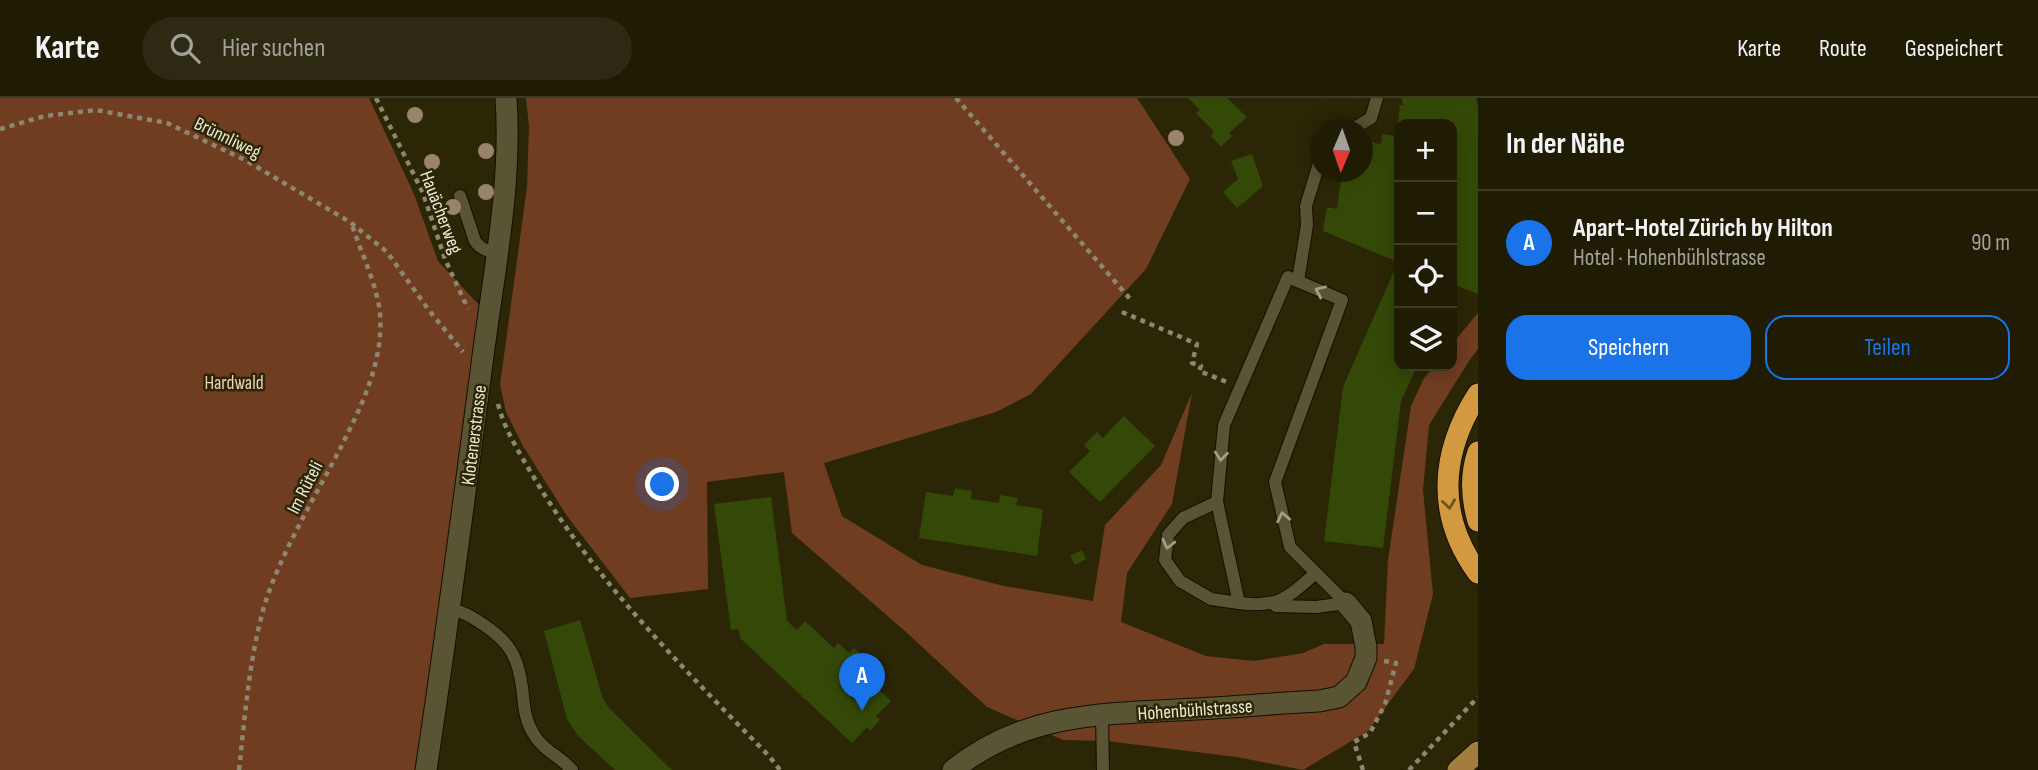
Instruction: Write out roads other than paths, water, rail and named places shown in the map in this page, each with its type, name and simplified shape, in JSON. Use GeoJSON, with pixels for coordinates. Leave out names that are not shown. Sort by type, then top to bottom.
{"type":"FeatureCollection","features":[{"type":"Feature","properties":{"kind":"highway"},"geometry":{"type":"LineString","coordinates":[[1478,394],[1456,437],[1448,472],[1447,491],[1457,537],[1478,573]]}},
{"type":"Feature","properties":{"kind":"highway"},"geometry":{"type":"LineString","coordinates":[[1478,452],[1472,483],[1478,521]]}},
{"type":"Feature","properties":{"kind":"main road"},"geometry":{"type":"LineString","coordinates":[[1458,770],[1478,752]]}},
{"type":"Feature","properties":{"kind":"street","name":"Klotenerstrasse"},"geometry":{"type":"LineString","coordinates":[[426,770],[498,252],[505,184],[508,126],[506,98]]}},
{"type":"Feature","properties":{"kind":"street","name":"Hohenbühlstrasse"},"geometry":{"type":"LineString","coordinates":[[953,770],[975,752],[1018,733],[1063,719],[1319,701],[1339,697],[1356,682],[1366,658],[1361,621],[1346,603]]}},
{"type":"Feature","properties":{"kind":"lane"},"geometry":{"type":"LineString","coordinates":[[1369,119],[1377,98]]}},
{"type":"Feature","properties":{"kind":"lane"},"geometry":{"type":"LineString","coordinates":[[1298,281],[1307,225],[1306,206],[1313,182]]}},
{"type":"Feature","properties":{"kind":"lane"},"geometry":{"type":"LineString","coordinates":[[460,196],[478,247],[498,252]]}},
{"type":"Feature","properties":{"kind":"lane"},"geometry":{"type":"LineString","coordinates":[[1239,603],[1217,502],[1224,425],[1288,277],[1342,300],[1275,482],[1290,547],[1346,603]]}},
{"type":"Feature","properties":{"kind":"lane"},"geometry":{"type":"LineString","coordinates":[[1217,502],[1184,518],[1168,536],[1165,560],[1180,581],[1211,599],[1260,606],[1316,607],[1346,603]]}},
{"type":"Feature","properties":{"kind":"lane"},"geometry":{"type":"LineString","coordinates":[[1260,606],[1286,599],[1316,573]]}},
{"type":"Feature","properties":{"kind":"lane"},"geometry":{"type":"LineString","coordinates":[[450,609],[465,613],[509,645],[517,662],[524,711],[532,733],[542,747],[572,770]]}},
{"type":"Feature","properties":{"kind":"lane"},"geometry":{"type":"LineString","coordinates":[[1102,715],[1103,770]]}},
{"type":"Feature","properties":{"kind":"place","name":"Apart-Hotel Zürich by Hilton"},"geometry":{"type":"Point","coordinates":[862,711]}},
{"type":"Feature","properties":{"kind":"park label","name":"Hardwald"},"geometry":{"type":"Point","coordinates":[234,382]}}]}
